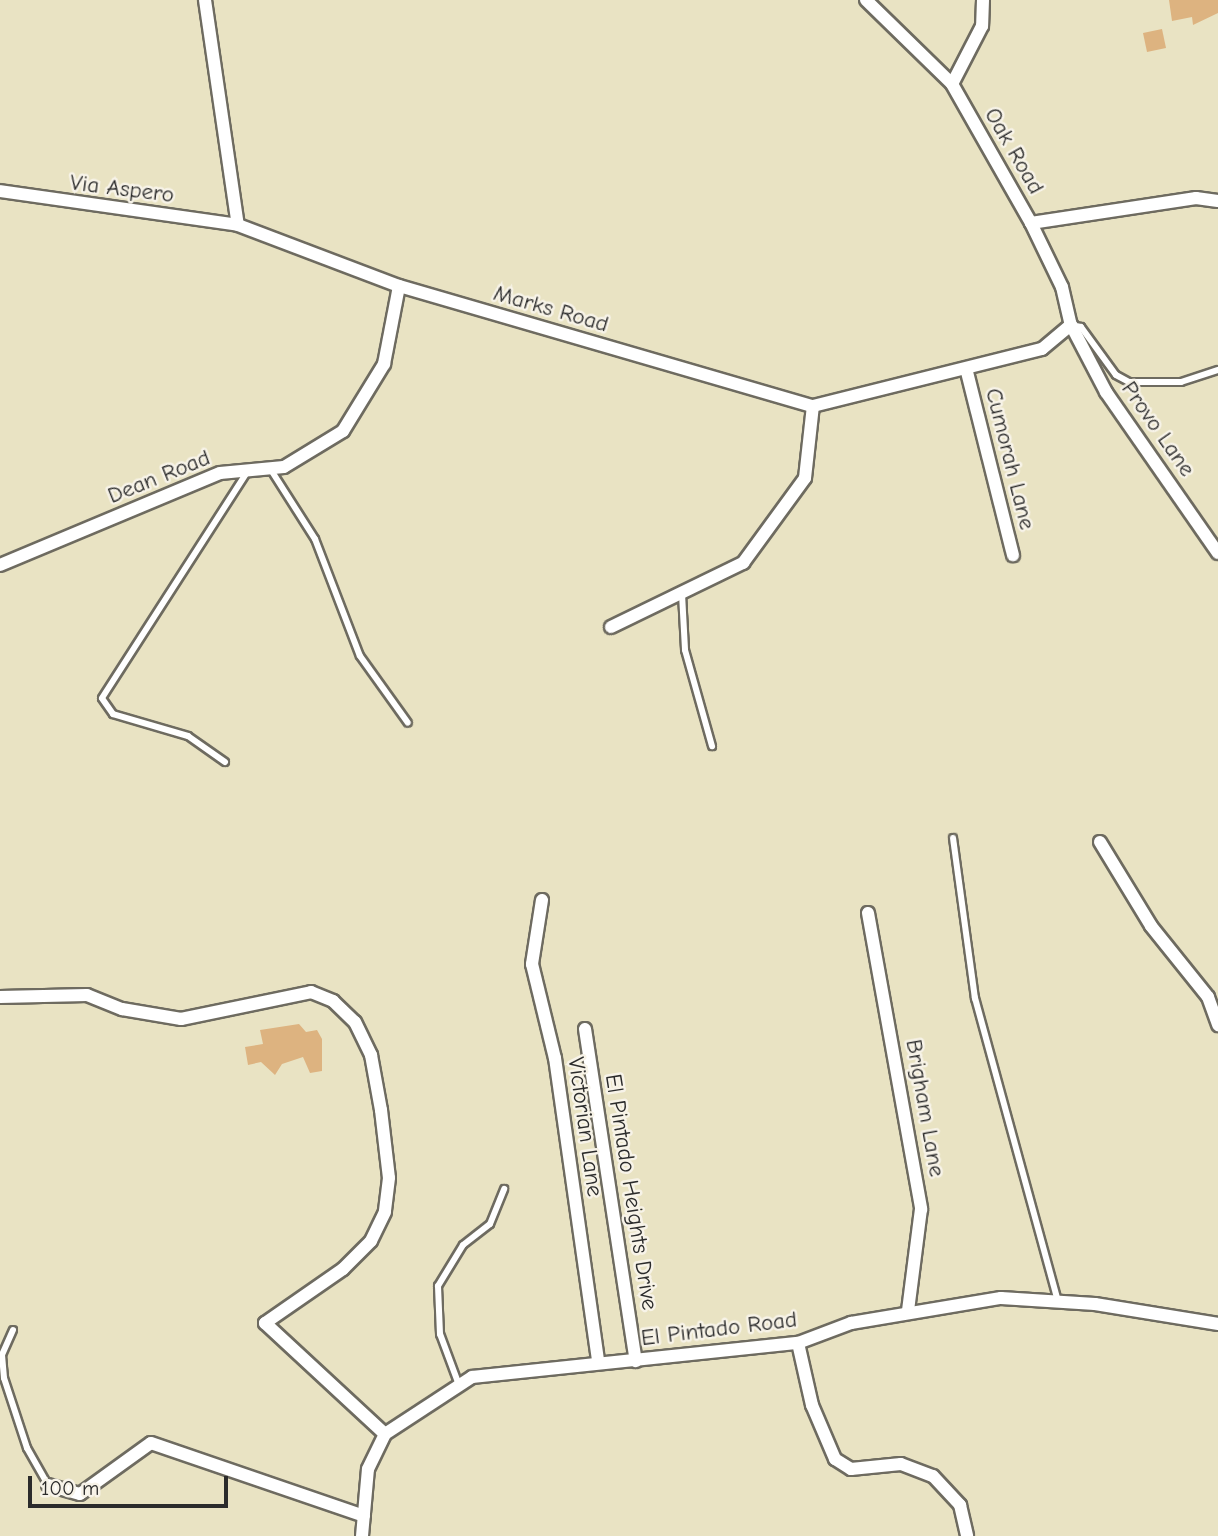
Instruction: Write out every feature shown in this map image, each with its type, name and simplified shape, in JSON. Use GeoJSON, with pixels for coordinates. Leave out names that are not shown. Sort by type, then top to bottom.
{"type":"FeatureCollection","features":[{"type":"Feature","properties":{"kind":"street"},"geometry":{"type":"LineString","coordinates":[[205,0],[238,225]]}},
{"type":"Feature","properties":{"kind":"street","name":"Oak Road"},"geometry":{"type":"LineString","coordinates":[[866,0],[952,84],[1031,223],[1062,287],[1071,325]]}},
{"type":"Feature","properties":{"kind":"street"},"geometry":{"type":"LineString","coordinates":[[952,84],[982,26],[983,0]]}},
{"type":"Feature","properties":{"kind":"street","name":"Via Aspero"},"geometry":{"type":"LineString","coordinates":[[0,191],[238,225]]}},
{"type":"Feature","properties":{"kind":"street"},"geometry":{"type":"LineString","coordinates":[[1031,223],[1196,198],[1218,201]]}},
{"type":"Feature","properties":{"kind":"street","name":"Marks Road"},"geometry":{"type":"LineString","coordinates":[[238,225],[399,286],[813,406],[967,372],[1042,349],[1071,325]]}},
{"type":"Feature","properties":{"kind":"street","name":"Dean Road"},"geometry":{"type":"LineString","coordinates":[[0,565],[220,472],[284,467],[343,431],[384,364],[399,286]]}},
{"type":"Feature","properties":{"kind":"street","name":"Provo Lane"},"geometry":{"type":"LineString","coordinates":[[1071,325],[1106,392],[1218,553]]}},
{"type":"Feature","properties":{"kind":"street","name":"Cumorah Lane"},"geometry":{"type":"LineString","coordinates":[[967,372],[1013,555]]}},
{"type":"Feature","properties":{"kind":"street"},"geometry":{"type":"LineString","coordinates":[[611,626],[743,563],[806,478],[813,406]]}},
{"type":"Feature","properties":{"kind":"street"},"geometry":{"type":"LineString","coordinates":[[1100,842],[1151,926],[1208,997],[1218,1025]]}},
{"type":"Feature","properties":{"kind":"street","name":"Victorian Lane"},"geometry":{"type":"LineString","coordinates":[[542,900],[532,964],[555,1058],[598,1361]]}},
{"type":"Feature","properties":{"kind":"street","name":"Brigham Lane"},"geometry":{"type":"LineString","coordinates":[[869,913],[921,1209],[908,1311]]}},
{"type":"Feature","properties":{"kind":"street"},"geometry":{"type":"LineString","coordinates":[[0,998],[88,995],[122,1009],[181,1019],[311,992],[333,1001],[355,1022],[371,1055],[381,1110],[389,1178],[385,1212],[371,1241],[343,1269],[265,1323],[385,1434],[368,1469],[362,1536]]}},
{"type":"Feature","properties":{"kind":"street","name":"El Pintado Heights Drive"},"geometry":{"type":"LineString","coordinates":[[585,1029],[636,1361]]}},
{"type":"Feature","properties":{"kind":"street","name":"El Pintado Road"},"geometry":{"type":"LineString","coordinates":[[385,1434],[472,1377],[598,1361],[636,1361],[798,1343],[908,1311],[1001,1298],[1058,1302],[1218,1324]]}},
{"type":"Feature","properties":{"kind":"street"},"geometry":{"type":"LineString","coordinates":[[798,1343],[812,1405],[835,1459],[851,1469],[901,1464],[933,1476],[960,1505],[967,1536]]}},
{"type":"Feature","properties":{"kind":"street"},"geometry":{"type":"LineString","coordinates":[[48,1485],[80,1494],[151,1443],[364,1516]]}},
{"type":"Feature","properties":{"kind":"lane"},"geometry":{"type":"LineString","coordinates":[[1071,325],[1081,327],[1116,375],[1129,382],[1181,382],[1218,370]]}},
{"type":"Feature","properties":{"kind":"lane"},"geometry":{"type":"LineString","coordinates":[[270,468],[315,539],[360,656],[408,723]]}},
{"type":"Feature","properties":{"kind":"lane"},"geometry":{"type":"LineString","coordinates":[[225,762],[188,736],[113,714],[102,698],[249,470]]}},
{"type":"Feature","properties":{"kind":"lane"},"geometry":{"type":"LineString","coordinates":[[682,592],[685,650],[712,746]]}},
{"type":"Feature","properties":{"kind":"lane"},"geometry":{"type":"LineString","coordinates":[[953,838],[975,998],[1058,1302]]}},
{"type":"Feature","properties":{"kind":"lane"},"geometry":{"type":"LineString","coordinates":[[458,1385],[440,1335],[438,1286],[463,1245],[490,1224],[504,1189]]}},
{"type":"Feature","properties":{"kind":"lane"},"geometry":{"type":"LineString","coordinates":[[13,1330],[2,1355],[4,1378],[27,1448],[48,1485]]}},
{"type":"Feature","properties":{"kind":"building"},"geometry":{"type":"Polygon","coordinates":[[[1169,0],[1218,0],[1218,13],[1193,25],[1192,17],[1172,21],[1169,0]]]}},
{"type":"Feature","properties":{"kind":"building"},"geometry":{"type":"Polygon","coordinates":[[[1162,29],[1166,48],[1147,52],[1143,33],[1162,29]]]}},
{"type":"Feature","properties":{"kind":"building"},"geometry":{"type":"Polygon","coordinates":[[[299,1024],[306,1032],[317,1030],[322,1039],[322,1071],[310,1073],[303,1057],[282,1064],[275,1075],[261,1062],[248,1065],[245,1047],[263,1044],[260,1030],[299,1024]]]}}]}
